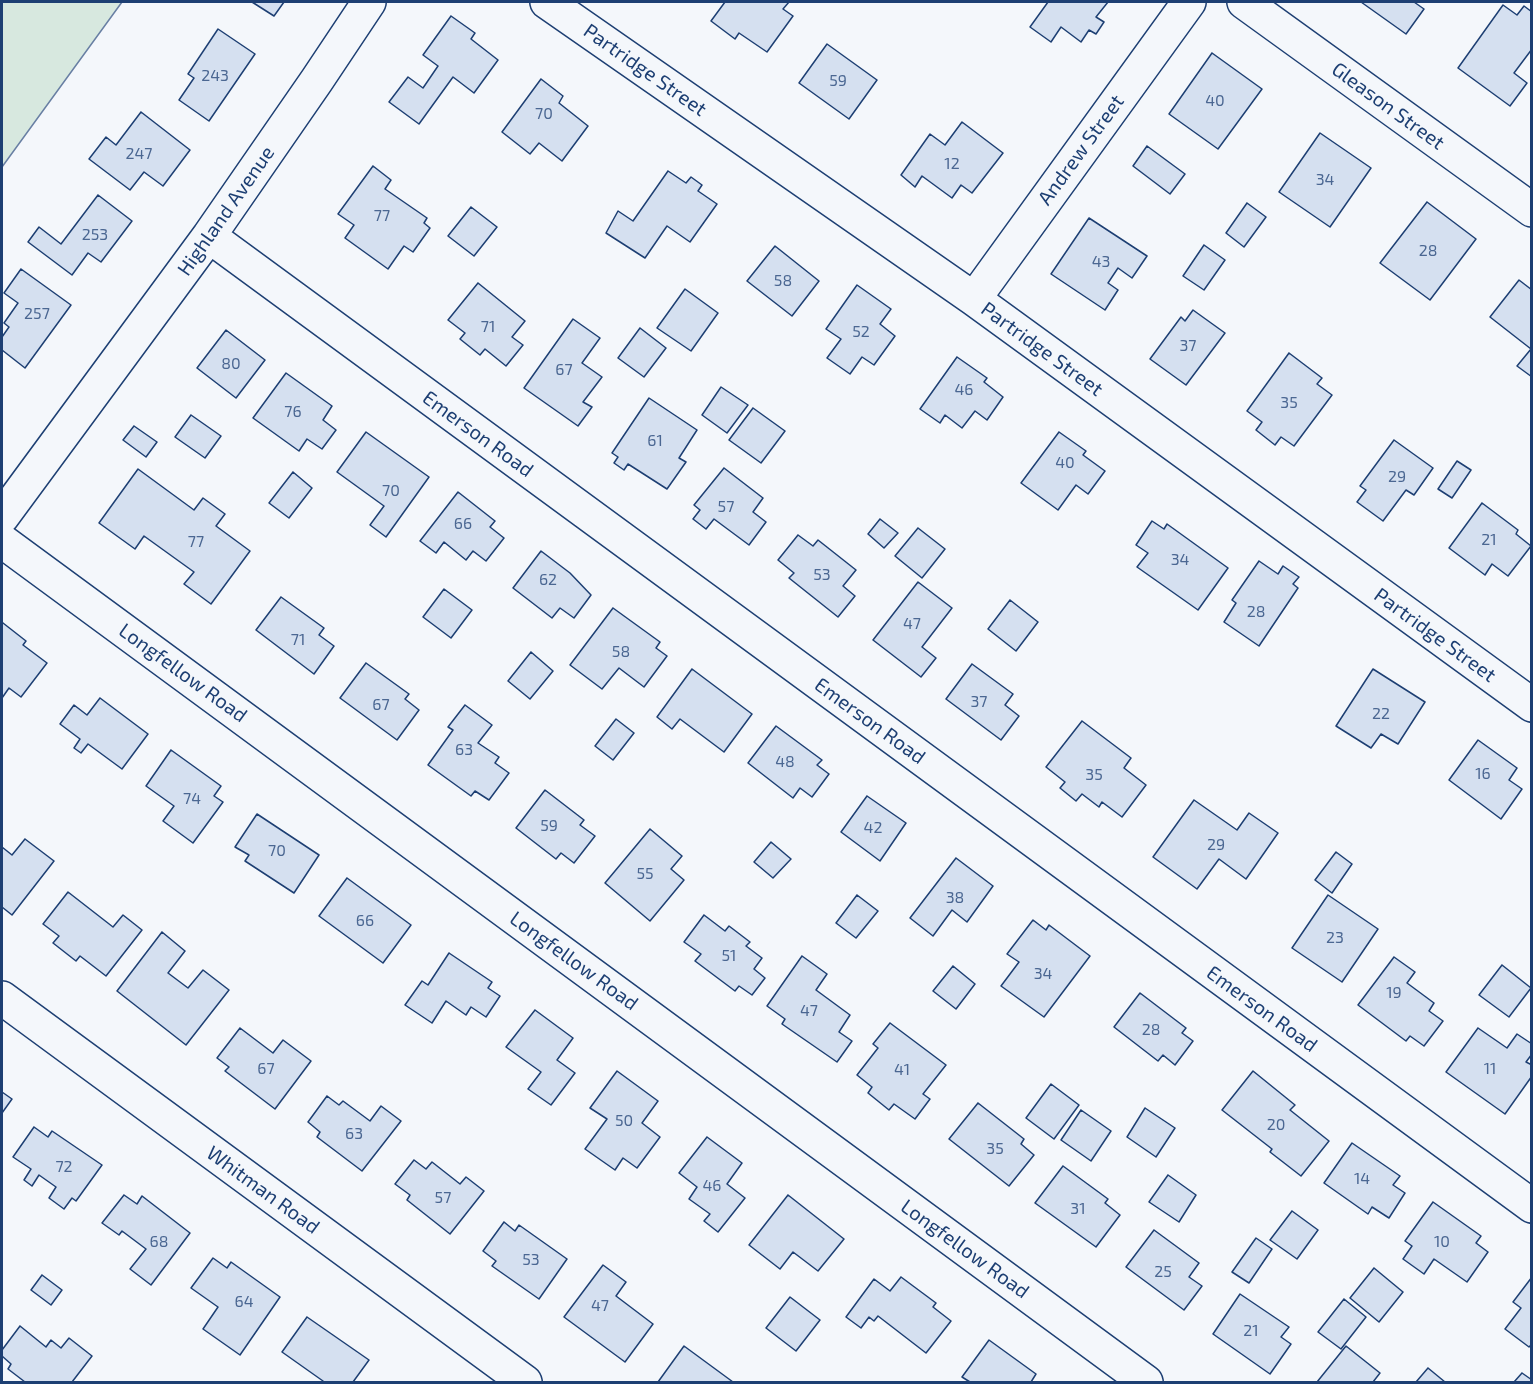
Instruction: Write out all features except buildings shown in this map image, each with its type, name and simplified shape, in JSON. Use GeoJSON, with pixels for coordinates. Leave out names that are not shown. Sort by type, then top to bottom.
{"type":"FeatureCollection","features":[{"type":"Feature","properties":{"kind":"street","name":"Highland Avenue"},"geometry":{"type":"LineString","coordinates":[[2,518],[209,236],[369,2]]}},
{"type":"Feature","properties":{"kind":"street","name":"Partridge Street"},"geometry":{"type":"LineString","coordinates":[[547,2],[974,299],[1532,705]]}},
{"type":"Feature","properties":{"kind":"street","name":"Andrew Street"},"geometry":{"type":"LineString","coordinates":[[974,299],[1189,2]]}},
{"type":"Feature","properties":{"kind":"street","name":"Gleason Street"},"geometry":{"type":"LineString","coordinates":[[1244,2],[1532,210]]}},
{"type":"Feature","properties":{"kind":"street","name":"Emerson Road"},"geometry":{"type":"LineString","coordinates":[[209,236],[1532,1206]]}},
{"type":"Feature","properties":{"kind":"street","name":"Longfellow Road"},"geometry":{"type":"LineString","coordinates":[[2,541],[1146,1383]]}},
{"type":"Feature","properties":{"kind":"street","name":"Whitman Road"},"geometry":{"type":"LineString","coordinates":[[2,998],[525,1383]]}},
{"type":"Feature","properties":{"kind":"shaded area"},"geometry":{"type":"Polygon","coordinates":[[[2,2],[122,2],[2,167],[2,2]]]}}]}
